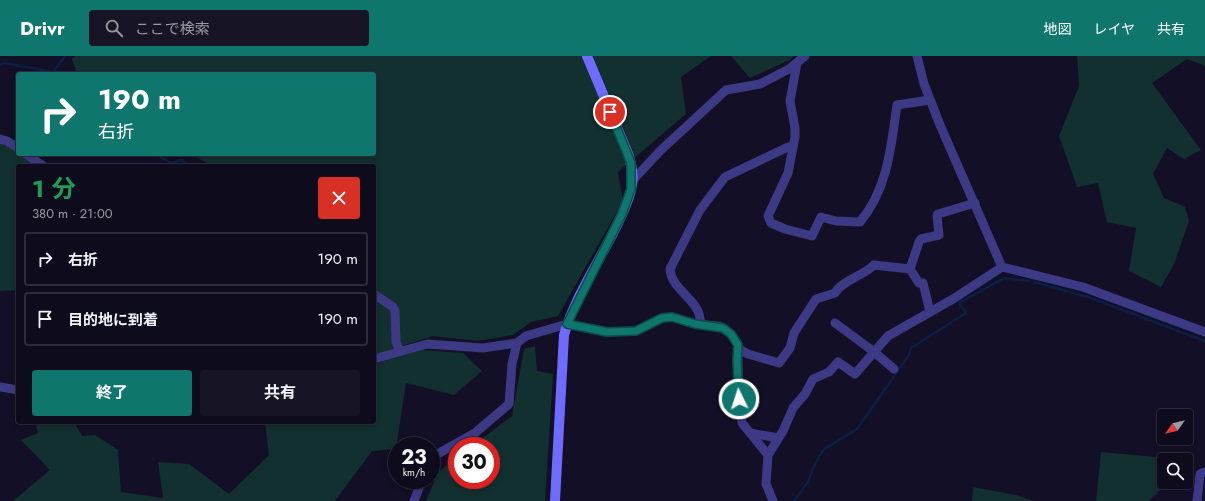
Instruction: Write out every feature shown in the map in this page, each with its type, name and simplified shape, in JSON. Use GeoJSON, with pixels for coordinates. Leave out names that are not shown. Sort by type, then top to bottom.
{"type":"FeatureCollection","features":[{"type":"Feature","properties":{"kind":"street"},"geometry":{"type":"LineString","coordinates":[[555,501],[564,335],[567,324],[622,214],[630,193],[632,181],[631,163],[628,154],[587,56]]}},
{"type":"Feature","properties":{"kind":"street"},"geometry":{"type":"LineString","coordinates":[[632,181],[661,150],[726,90],[760,84],[797,63],[805,56]]}},
{"type":"Feature","properties":{"kind":"street"},"geometry":{"type":"LineString","coordinates":[[917,56],[930,100],[1002,267]]}},
{"type":"Feature","properties":{"kind":"street"},"geometry":{"type":"LineString","coordinates":[[797,63],[790,101],[796,128],[788,173],[769,212],[771,223],[785,229],[812,236],[822,217],[836,221],[860,222],[879,192],[890,151],[898,105],[930,100]]}},
{"type":"Feature","properties":{"kind":"street"},"geometry":{"type":"LineString","coordinates":[[0,139],[7,141],[16,147]]}},
{"type":"Feature","properties":{"kind":"street"},"geometry":{"type":"LineString","coordinates":[[701,324],[696,307],[670,275],[670,269],[700,210],[725,177],[788,147],[792,147]]}},
{"type":"Feature","properties":{"kind":"street"},"geometry":{"type":"LineString","coordinates":[[29,156],[40,164]]}},
{"type":"Feature","properties":{"kind":"street"},"geometry":{"type":"LineString","coordinates":[[930,312],[923,283],[919,283],[910,269],[918,242],[921,239],[939,235],[938,214],[975,203]]}},
{"type":"Feature","properties":{"kind":"street"},"geometry":{"type":"LineString","coordinates":[[739,349],[748,354],[779,363],[790,348],[797,327],[816,299],[835,293],[837,288],[863,275],[874,266],[910,269]]}},
{"type":"Feature","properties":{"kind":"street"},"geometry":{"type":"LineString","coordinates":[[773,501],[766,488],[768,455],[793,408],[805,394],[813,378],[829,372],[838,362],[855,374],[888,336],[930,312],[1002,267],[1083,287],[1205,332]]}},
{"type":"Feature","properties":{"kind":"street"},"geometry":{"type":"LineString","coordinates":[[376,295],[393,307],[395,311],[396,342],[400,351]]}},
{"type":"Feature","properties":{"kind":"street"},"geometry":{"type":"LineString","coordinates":[[376,358],[427,344],[483,348],[517,343],[526,336],[567,324],[607,332],[636,331],[662,318],[672,317],[695,324],[719,326],[727,330],[735,340],[739,349],[737,360],[742,423],[768,455]]}},
{"type":"Feature","properties":{"kind":"street"},"geometry":{"type":"LineString","coordinates":[[835,323],[894,369]]}},
{"type":"Feature","properties":{"kind":"street"},"geometry":{"type":"LineString","coordinates":[[440,453],[475,433],[509,404],[513,355],[517,343]]}},
{"type":"Feature","properties":{"kind":"street"},"geometry":{"type":"LineString","coordinates":[[0,387],[16,390]]}},
{"type":"Feature","properties":{"kind":"street"},"geometry":{"type":"LineString","coordinates":[[750,433],[778,438]]}},
{"type":"Feature","properties":{"kind":"street"},"geometry":{"type":"LineString","coordinates":[[1198,501],[1200,474],[1205,472]]}},
{"type":"Feature","properties":{"kind":"street"},"geometry":{"type":"LineString","coordinates":[[414,501],[419,489]]}},
{"type":"Feature","properties":{"kind":"green space"},"geometry":{"type":"Polygon","coordinates":[[[75,56],[711,56],[681,77],[686,114],[618,172],[623,201],[558,316],[531,322],[513,335],[478,341],[433,336],[376,354],[376,164],[209,164],[194,156],[376,156],[376,72],[76,72],[72,59],[75,56]]]}},
{"type":"Feature","properties":{"kind":"green space"},"geometry":{"type":"Polygon","coordinates":[[[731,56],[794,56],[790,60],[750,78],[731,56]]]}},
{"type":"Feature","properties":{"kind":"green space"},"geometry":{"type":"Polygon","coordinates":[[[1077,56],[1205,56],[1205,66],[1187,59],[1152,83],[1201,150],[1184,159],[1167,148],[1153,174],[1164,198],[1185,207],[1189,221],[1174,264],[1161,287],[1129,271],[1136,228],[1107,222],[1098,183],[1077,187],[1059,136],[1079,86],[1077,56]]]}},
{"type":"Feature","properties":{"kind":"green space"},"geometry":{"type":"Polygon","coordinates":[[[0,143],[5,143],[16,151],[16,156],[21,156],[35,164],[16,164],[16,290],[0,291],[0,143]]]}},
{"type":"Feature","properties":{"kind":"green space"},"geometry":{"type":"Polygon","coordinates":[[[535,346],[537,371],[553,374],[545,501],[426,501],[431,489],[440,489],[440,471],[448,465],[448,489],[500,489],[500,437],[484,437],[512,416],[524,349],[535,346]]]}},
{"type":"Feature","properties":{"kind":"green space"},"geometry":{"type":"Polygon","coordinates":[[[422,350],[463,353],[482,371],[454,395],[406,383],[398,437],[388,437],[388,450],[372,451],[335,501],[13,501],[50,470],[21,440],[38,433],[36,424],[75,424],[82,436],[95,435],[118,450],[121,492],[163,498],[158,462],[189,464],[229,494],[269,455],[265,424],[376,424],[376,363],[422,350]]]}},
{"type":"Feature","properties":{"kind":"green space"},"geometry":{"type":"Polygon","coordinates":[[[1101,452],[1157,457],[1157,489],[1161,489],[1149,501],[1096,501],[1101,452]]]}},
{"type":"Feature","properties":{"kind":"green space"},"geometry":{"type":"Polygon","coordinates":[[[973,487],[1016,495],[1034,501],[972,501],[973,487]]]}},
{"type":"Feature","properties":{"kind":"waterway"},"geometry":{"type":"LineString","coordinates":[[53,72],[65,56]]}},
{"type":"Feature","properties":{"kind":"waterway"},"geometry":{"type":"LineString","coordinates":[[0,65],[4,63],[53,72]]}},
{"type":"Feature","properties":{"kind":"waterway"},"geometry":{"type":"LineString","coordinates":[[159,156],[171,163],[182,160],[186,164]]}},
{"type":"Feature","properties":{"kind":"waterway"},"geometry":{"type":"LineString","coordinates":[[794,501],[808,482],[814,466],[823,450],[857,429],[909,355],[911,348],[966,313],[959,303],[1004,278],[1029,281]]}},
{"type":"Feature","properties":{"kind":"waterway"},"geometry":{"type":"LineString","coordinates":[[1034,282],[1091,298],[1205,341]]}},
{"type":"Feature","properties":{"kind":"route"},"geometry":{"type":"LineString","coordinates":[[610,112],[631,163],[631,189],[626,206],[567,324],[607,332],[636,331],[662,318],[677,317],[695,324],[719,326],[731,334],[738,345],[739,349],[737,360],[739,399]]}}]}
